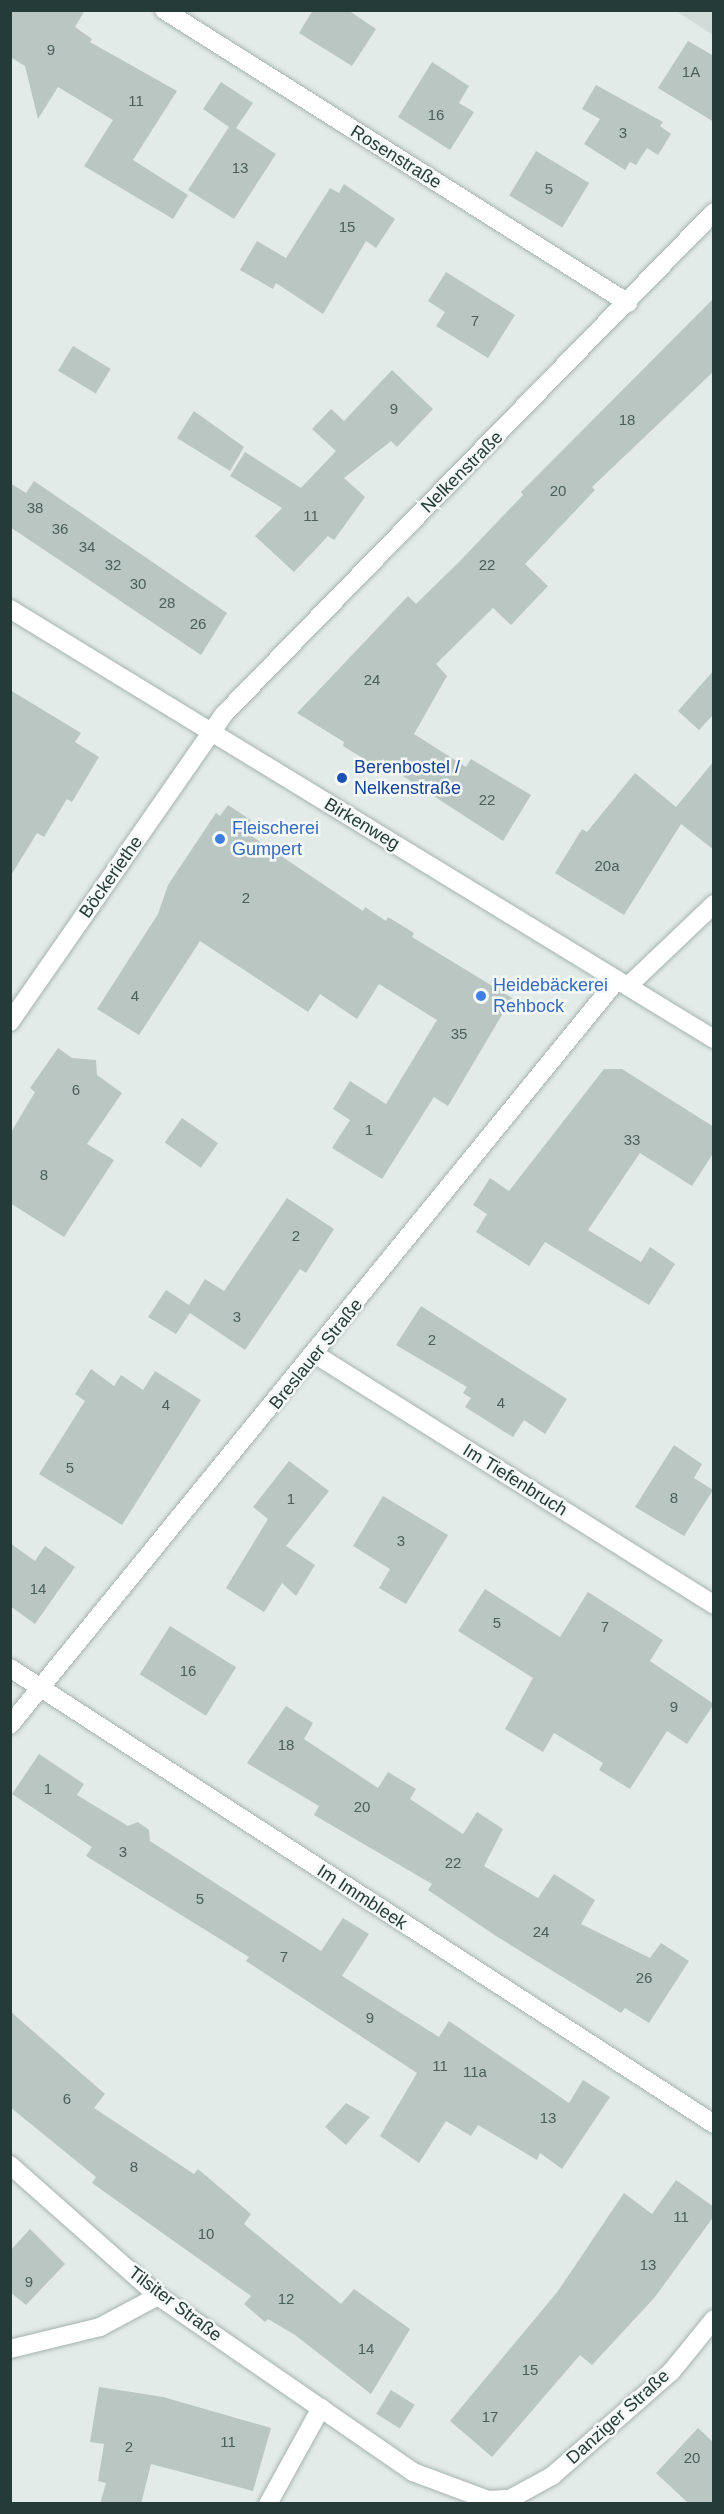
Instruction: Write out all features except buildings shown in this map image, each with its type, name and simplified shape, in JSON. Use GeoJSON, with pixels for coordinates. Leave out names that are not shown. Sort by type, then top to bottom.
{"type":"FeatureCollection","features":[{"type":"Feature","properties":{"kind":"street","name":"Rosenstraße"},"geometry":{"type":"LineString","coordinates":[[164,10],[628,303]]}},
{"type":"Feature","properties":{"kind":"street","name":"Nelkenstraße"},"geometry":{"type":"LineString","coordinates":[[211,732],[714,212]]}},
{"type":"Feature","properties":{"kind":"street","name":"Birkenweg"},"geometry":{"type":"LineString","coordinates":[[10,609],[714,1039]]}},
{"type":"Feature","properties":{"kind":"street","name":"Böckeriethe"},"geometry":{"type":"LineString","coordinates":[[10,1022],[18,996],[211,732]]}},
{"type":"Feature","properties":{"kind":"street","name":"Breslauer Straße"},"geometry":{"type":"LineString","coordinates":[[10,1725],[623,983],[714,904]]}},
{"type":"Feature","properties":{"kind":"street","name":"Im Tiefenbruch"},"geometry":{"type":"LineString","coordinates":[[316,1355],[714,1605]]}},
{"type":"Feature","properties":{"kind":"street","name":"Im Immbleek"},"geometry":{"type":"LineString","coordinates":[[10,1668],[714,2124]]}},
{"type":"Feature","properties":{"kind":"street","name":"Tilsiter Straße"},"geometry":{"type":"LineString","coordinates":[[10,2165],[158,2296],[427,2479],[488,2500],[510,2499]]}},
{"type":"Feature","properties":{"kind":"street"},"geometry":{"type":"LineString","coordinates":[[10,2349],[100,2327],[158,2296]]}},
{"type":"Feature","properties":{"kind":"street","name":"Danziger Straße"},"geometry":{"type":"LineString","coordinates":[[510,2499],[552,2475],[611,2425],[671,2372],[714,2319]]}},
{"type":"Feature","properties":{"kind":"street"},"geometry":{"type":"LineString","coordinates":[[268,2504],[321,2408]]}},
{"type":"Feature","properties":{"kind":"shaded area"},"geometry":{"type":"Polygon","coordinates":[[[676,11],[713,11],[713,35],[676,11]]]}},
{"type":"Feature","properties":{"kind":"place","name":"Berenbostel / Nelkenstraße"},"geometry":{"type":"Point","coordinates":[342,778]}},
{"type":"Feature","properties":{"kind":"place","name":"Fleischerei Gumpert"},"geometry":{"type":"Point","coordinates":[220,839]}},
{"type":"Feature","properties":{"kind":"place","name":"Heidebäckerei Rehbock"},"geometry":{"type":"Point","coordinates":[481,996]}}]}
